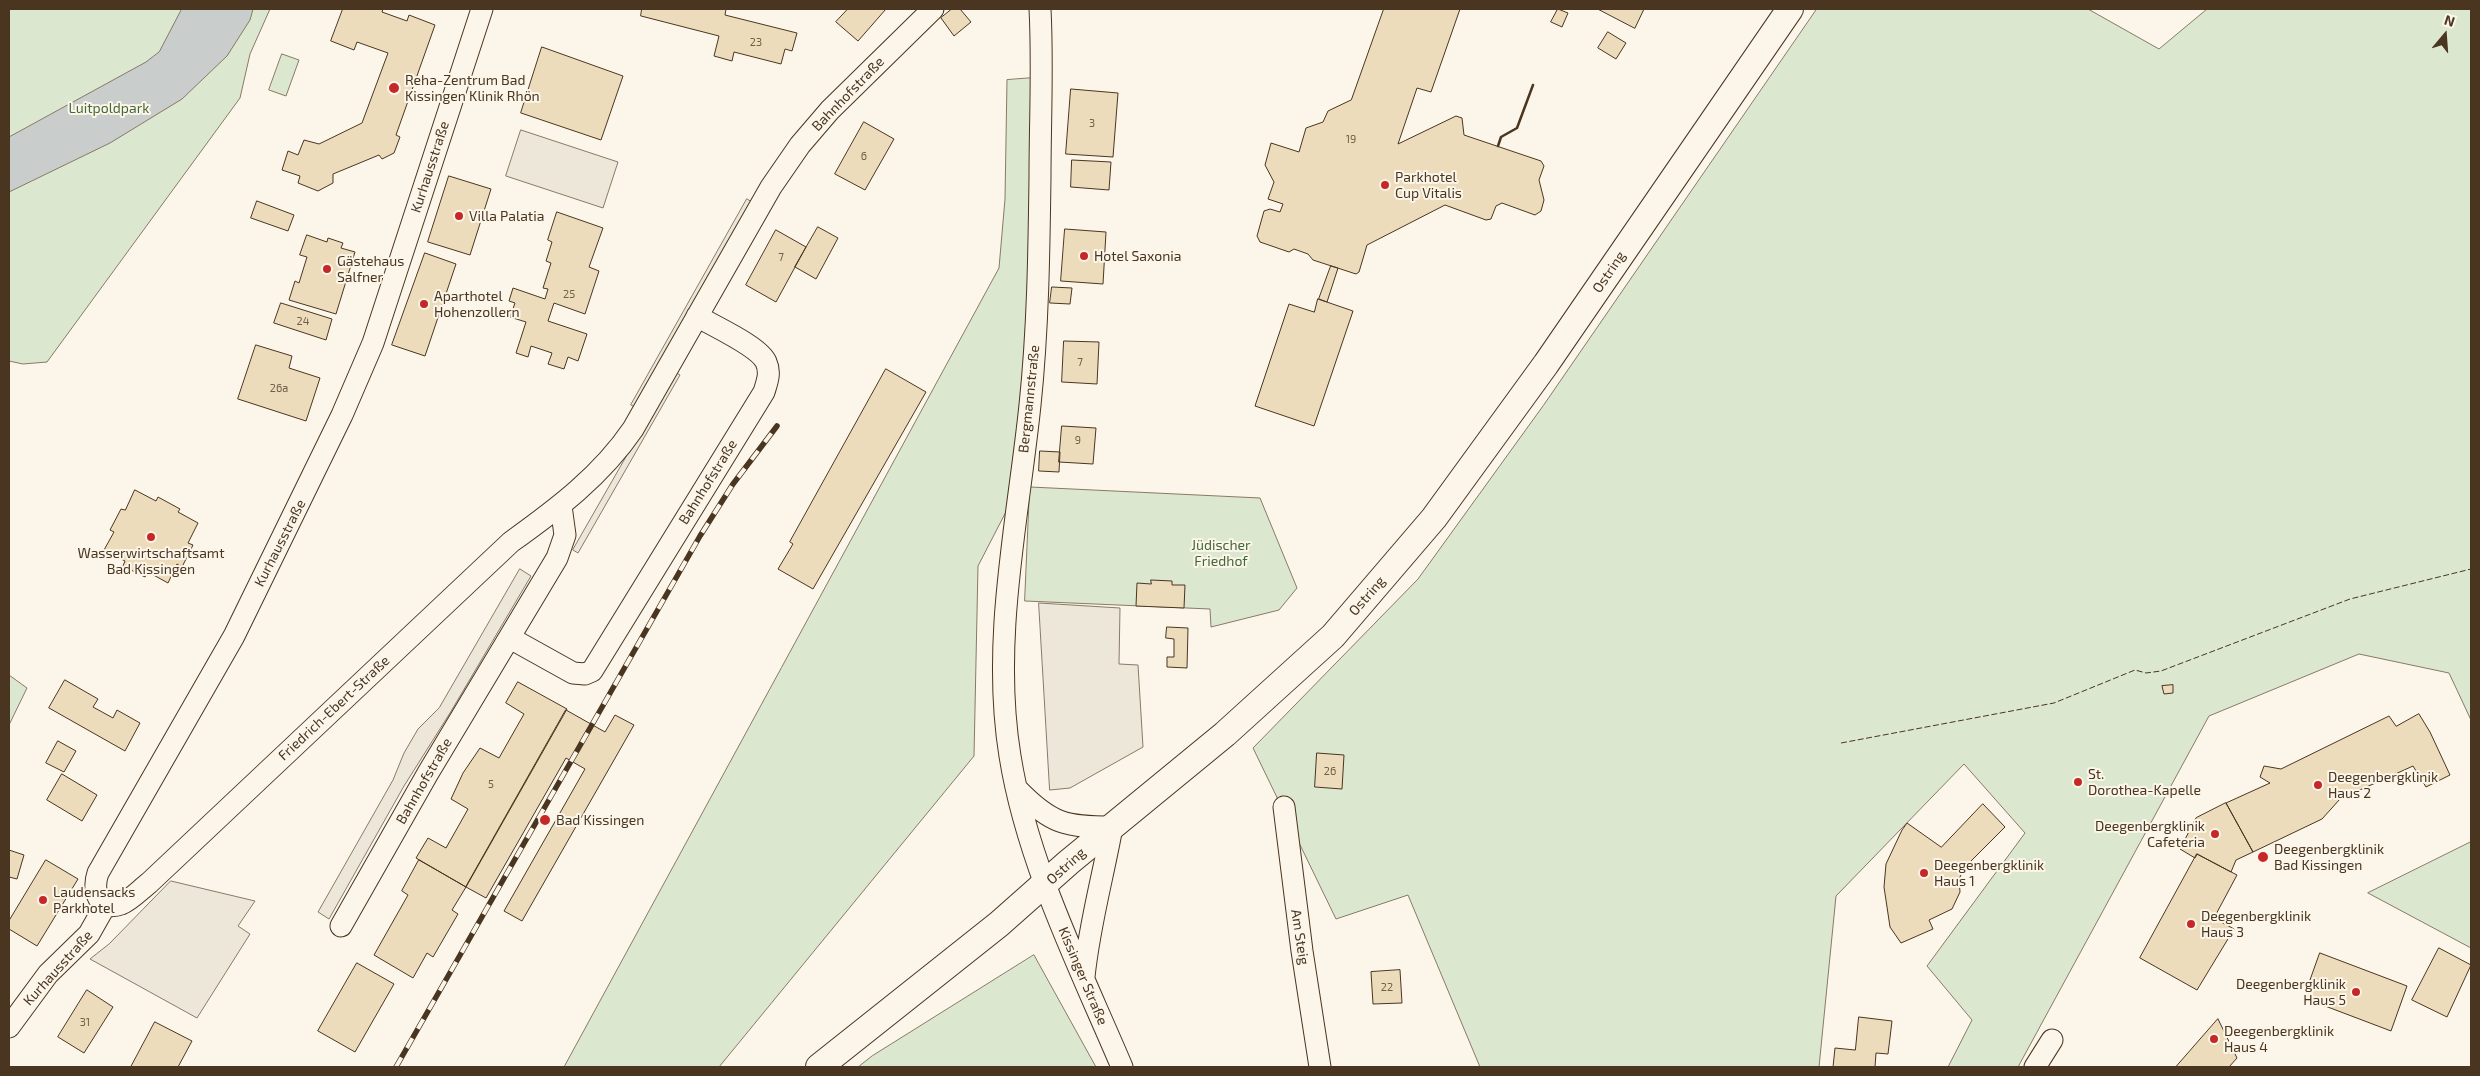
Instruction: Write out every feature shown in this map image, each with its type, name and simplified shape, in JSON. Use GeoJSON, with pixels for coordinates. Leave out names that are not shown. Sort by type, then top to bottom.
{"type":"FeatureCollection","features":[{"type":"Feature","properties":{"kind":"main road","name":"Ostring"},"geometry":{"type":"LineString","coordinates":[[819,1067],[1046,883],[1068,862],[1225,734],[1333,636],[1434,518],[1546,364],[1790,9]]}},
{"type":"Feature","properties":{"kind":"street","name":"Kurhausstraße"},"geometry":{"type":"LineString","coordinates":[[11,1020],[48,974],[89,934],[106,904],[98,899],[95,892],[94,884],[98,873],[234,636],[314,475],[373,343],[482,9]]}},
{"type":"Feature","properties":{"kind":"street","name":"Bahnhofstraße"},"geometry":{"type":"LineString","coordinates":[[341,926],[428,773],[557,558],[565,535],[561,506],[618,450],[633,429],[771,187],[800,145],[830,110],[933,9]]}},
{"type":"Feature","properties":{"kind":"street","name":"Bergmannstraße"},"geometry":{"type":"LineString","coordinates":[[1040,9],[1038,299],[1030,403],[1003,645],[1004,709],[1010,756],[1016,788],[1032,844],[1046,883]]}},
{"type":"Feature","properties":{"kind":"street","name":"Bahnhofstraße"},"geometry":{"type":"LineString","coordinates":[[510,638],[573,673],[585,674],[592,671],[764,392],[770,376],[766,361],[756,350],[697,316]]}},
{"type":"Feature","properties":{"kind":"street","name":"Friedrich-Ebert-Straße"},"geometry":{"type":"LineString","coordinates":[[106,904],[123,903],[150,883],[511,542],[561,506]]}},
{"type":"Feature","properties":{"kind":"street"},"geometry":{"type":"LineString","coordinates":[[1016,788],[1038,810],[1060,823],[1081,827],[1112,827],[1097,907],[1088,934],[1084,978]]}},
{"type":"Feature","properties":{"kind":"street","name":"Am Steig"},"geometry":{"type":"LineString","coordinates":[[1284,807],[1302,950],[1320,1067]]}},
{"type":"Feature","properties":{"kind":"street","name":"Kissinger Straße"},"geometry":{"type":"LineString","coordinates":[[1046,883],[1062,930],[1122,1067]]}},
{"type":"Feature","properties":{"kind":"street"},"geometry":{"type":"LineString","coordinates":[[2035,1067],[2052,1040]]}},
{"type":"Feature","properties":{"kind":"green space","name":"Luitpoldpark"},"geometry":{"type":"Polygon","coordinates":[[[9,9],[270,9],[250,54],[240,98],[47,362],[23,364],[9,361],[9,9]]]}},
{"type":"Feature","properties":{"kind":"green space"},"geometry":{"type":"Polygon","coordinates":[[[1817,9],[2088,9],[2159,49],[2207,9],[2471,9],[2471,720],[2449,673],[2359,654],[2209,716],[2018,1067],[1948,1067],[1972,1020],[1927,966],[2025,833],[1964,764],[1836,896],[1819,1067],[1480,1067],[1408,895],[1336,919],[1253,748],[1418,579],[1543,406],[1817,9]]]}},
{"type":"Feature","properties":{"kind":"green space"},"geometry":{"type":"Polygon","coordinates":[[[282,54],[299,60],[286,96],[269,90],[282,54]]]}},
{"type":"Feature","properties":{"kind":"green space"},"geometry":{"type":"Polygon","coordinates":[[[1033,78],[1031,304],[1010,504],[978,566],[974,756],[719,1067],[564,1067],[999,268],[1005,199],[1007,80],[1033,78]]]}},
{"type":"Feature","properties":{"kind":"green space","name":"Jüdischer Friedhof"},"geometry":{"type":"Polygon","coordinates":[[[1030,487],[1260,498],[1297,588],[1279,610],[1211,627],[1210,609],[1025,601],[1030,487]]]}},
{"type":"Feature","properties":{"kind":"green space"},"geometry":{"type":"Polygon","coordinates":[[[9,675],[27,688],[9,725],[9,675]]]}},
{"type":"Feature","properties":{"kind":"green space"},"geometry":{"type":"Polygon","coordinates":[[[2471,842],[2471,948],[2368,893],[2471,842]]]}},
{"type":"Feature","properties":{"kind":"green space"},"geometry":{"type":"Polygon","coordinates":[[[1034,955],[1096,1067],[858,1067],[872,1056],[1034,955]]]}},
{"type":"Feature","properties":{"kind":"shaded area"},"geometry":{"type":"Polygon","coordinates":[[[182,9],[253,9],[250,20],[227,56],[182,99],[110,143],[9,192],[9,137],[146,62],[159,52],[182,9]]]}},
{"type":"Feature","properties":{"kind":"shaded area"},"geometry":{"type":"Polygon","coordinates":[[[521,130],[618,162],[603,208],[506,176],[521,130]]]}},
{"type":"Feature","properties":{"kind":"shaded area"},"geometry":{"type":"Polygon","coordinates":[[[747,199],[752,202],[637,408],[631,405],[747,199]]]}},
{"type":"Feature","properties":{"kind":"shaded area"},"geometry":{"type":"Polygon","coordinates":[[[675,372],[680,375],[578,553],[573,550],[675,372]]]}},
{"type":"Feature","properties":{"kind":"shaded area"},"geometry":{"type":"Polygon","coordinates":[[[520,569],[531,576],[450,713],[404,786],[329,919],[318,912],[393,780],[404,753],[418,729],[439,708],[520,569]]]}},
{"type":"Feature","properties":{"kind":"shaded area"},"geometry":{"type":"Polygon","coordinates":[[[1039,603],[1120,608],[1119,664],[1138,665],[1143,747],[1070,788],[1050,790],[1039,603]]]}},
{"type":"Feature","properties":{"kind":"shaded area"},"geometry":{"type":"Polygon","coordinates":[[[171,881],[255,901],[238,926],[250,934],[197,1018],[90,959],[109,944],[171,881]]]}},
{"type":"Feature","properties":{"kind":"building","name":"Reha-Zentrum Bad Kissingen Klinik Rhön"},"geometry":{"type":"Polygon","coordinates":[[[343,9],[383,9],[382,12],[407,21],[409,15],[435,25],[396,135],[400,137],[394,153],[382,159],[379,155],[333,174],[333,183],[318,191],[298,183],[300,176],[282,170],[288,151],[298,155],[304,140],[319,144],[362,123],[388,53],[357,42],[354,50],[331,41],[343,9]]]}},
{"type":"Feature","properties":{"kind":"building"},"geometry":{"type":"Polygon","coordinates":[[[642,9],[726,9],[725,15],[797,33],[792,51],[785,49],[781,64],[734,52],[732,61],[714,56],[719,36],[641,16],[642,9]]]}},
{"type":"Feature","properties":{"kind":"building"},"geometry":{"type":"Polygon","coordinates":[[[848,9],[886,9],[858,41],[836,22],[848,9]]]}},
{"type":"Feature","properties":{"kind":"building"},"geometry":{"type":"Polygon","coordinates":[[[952,9],[960,9],[971,22],[954,36],[941,18],[952,9]]]}},
{"type":"Feature","properties":{"kind":"building"},"geometry":{"type":"Polygon","coordinates":[[[1384,9],[1460,9],[1431,92],[1417,88],[1398,144],[1456,116],[1462,118],[1464,135],[1541,161],[1544,166],[1539,180],[1544,200],[1541,211],[1535,215],[1502,203],[1496,206],[1491,219],[1486,220],[1445,205],[1367,245],[1359,272],[1356,274],[1313,260],[1308,254],[1294,249],[1289,252],[1260,242],[1257,236],[1264,211],[1270,209],[1280,212],[1283,204],[1268,199],[1274,182],[1265,165],[1271,143],[1299,152],[1306,128],[1323,122],[1328,111],[1351,100],[1384,9]]]}},
{"type":"Feature","properties":{"kind":"building"},"geometry":{"type":"Polygon","coordinates":[[[1558,9],[1568,13],[1562,27],[1551,22],[1558,9]]]}},
{"type":"Feature","properties":{"kind":"building"},"geometry":{"type":"Polygon","coordinates":[[[1598,9],[1644,9],[1635,28],[1598,9]]]}},
{"type":"Feature","properties":{"kind":"building"},"geometry":{"type":"Polygon","coordinates":[[[1608,32],[1626,43],[1616,59],[1598,48],[1608,32]]]}},
{"type":"Feature","properties":{"kind":"building"},"geometry":{"type":"Polygon","coordinates":[[[542,47],[623,76],[601,140],[521,113],[542,47]]]}},
{"type":"Feature","properties":{"kind":"building"},"geometry":{"type":"Polygon","coordinates":[[[1071,89],[1118,93],[1113,157],[1066,154],[1071,89]]]}},
{"type":"Feature","properties":{"kind":"building"},"geometry":{"type":"Polygon","coordinates":[[[864,122],[894,139],[865,190],[835,174],[864,122]]]}},
{"type":"Feature","properties":{"kind":"building"},"geometry":{"type":"Polygon","coordinates":[[[1072,160],[1111,162],[1109,190],[1071,187],[1072,160]]]}},
{"type":"Feature","properties":{"kind":"building","name":"Villa Palatia"},"geometry":{"type":"Polygon","coordinates":[[[449,176],[491,189],[470,255],[428,242],[449,176]]]}},
{"type":"Feature","properties":{"kind":"building"},"geometry":{"type":"Polygon","coordinates":[[[257,201],[294,215],[288,231],[251,218],[257,201]]]}},
{"type":"Feature","properties":{"kind":"building"},"geometry":{"type":"Polygon","coordinates":[[[557,212],[603,228],[589,267],[599,271],[585,314],[554,303],[548,321],[587,334],[578,361],[568,357],[564,369],[548,364],[552,353],[531,346],[528,357],[516,353],[526,322],[510,317],[515,303],[509,301],[513,288],[545,299],[548,289],[543,288],[551,263],[546,261],[552,242],[548,240],[557,212]]]}},
{"type":"Feature","properties":{"kind":"building"},"geometry":{"type":"Polygon","coordinates":[[[818,227],[838,238],[816,279],[795,267],[818,227]]]}},
{"type":"Feature","properties":{"kind":"building","name":"Hotel Saxonia"},"geometry":{"type":"Polygon","coordinates":[[[1065,229],[1106,232],[1103,284],[1061,281],[1065,229]]]}},
{"type":"Feature","properties":{"kind":"building"},"geometry":{"type":"Polygon","coordinates":[[[776,230],[806,247],[776,302],[746,285],[776,230]]]}},
{"type":"Feature","properties":{"kind":"building","name":"Gästehaus Salfner"},"geometry":{"type":"Polygon","coordinates":[[[307,235],[327,242],[328,238],[343,243],[341,248],[355,252],[336,314],[289,300],[295,281],[299,283],[307,257],[300,255],[307,235]]]}},
{"type":"Feature","properties":{"kind":"building","name":"Aparthotel Hohenzollern"},"geometry":{"type":"Polygon","coordinates":[[[425,253],[456,264],[425,356],[392,345],[425,253]]]}},
{"type":"Feature","properties":{"kind":"building"},"geometry":{"type":"Polygon","coordinates":[[[1331,266],[1338,268],[1327,302],[1319,299],[1331,266]]]}},
{"type":"Feature","properties":{"kind":"building"},"geometry":{"type":"Polygon","coordinates":[[[1052,287],[1072,288],[1070,304],[1050,303],[1052,287]]]}},
{"type":"Feature","properties":{"kind":"building"},"geometry":{"type":"Polygon","coordinates":[[[1318,299],[1353,311],[1314,426],[1255,406],[1289,304],[1314,312],[1318,299]]]}},
{"type":"Feature","properties":{"kind":"building"},"geometry":{"type":"Polygon","coordinates":[[[281,303],[332,319],[326,340],[274,323],[281,303]]]}},
{"type":"Feature","properties":{"kind":"building"},"geometry":{"type":"Polygon","coordinates":[[[1064,341],[1099,342],[1097,384],[1062,382],[1064,341]]]}},
{"type":"Feature","properties":{"kind":"building"},"geometry":{"type":"Polygon","coordinates":[[[256,345],[292,356],[289,368],[320,378],[306,421],[238,399],[256,345]]]}},
{"type":"Feature","properties":{"kind":"building"},"geometry":{"type":"Polygon","coordinates":[[[886,369],[926,392],[813,589],[778,569],[793,544],[790,542],[886,369]]]}},
{"type":"Feature","properties":{"kind":"building"},"geometry":{"type":"Polygon","coordinates":[[[1062,426],[1096,428],[1093,464],[1059,462],[1062,426]]]}},
{"type":"Feature","properties":{"kind":"building"},"geometry":{"type":"Polygon","coordinates":[[[1040,451],[1060,452],[1059,472],[1039,471],[1040,451]]]}},
{"type":"Feature","properties":{"kind":"building","name":"Wasserwirtschaftsamt Bad Kissingen"},"geometry":{"type":"Polygon","coordinates":[[[135,490],[156,501],[158,497],[180,509],[178,512],[198,523],[188,543],[193,545],[182,567],[177,564],[168,583],[148,572],[145,577],[123,566],[125,561],[104,550],[114,532],[110,530],[121,509],[125,510],[135,490]]]}},
{"type":"Feature","properties":{"kind":"building"},"geometry":{"type":"Polygon","coordinates":[[[1151,580],[1172,581],[1172,585],[1185,585],[1184,608],[1136,606],[1137,583],[1151,584],[1151,580]]]}},
{"type":"Feature","properties":{"kind":"building"},"geometry":{"type":"Polygon","coordinates":[[[1167,627],[1188,628],[1187,668],[1167,667],[1167,657],[1174,657],[1174,639],[1166,638],[1167,627]]]}},
{"type":"Feature","properties":{"kind":"building"},"geometry":{"type":"Polygon","coordinates":[[[65,680],[98,699],[93,707],[113,718],[117,710],[140,723],[125,751],[49,708],[65,680]]]}},
{"type":"Feature","properties":{"kind":"building"},"geometry":{"type":"Polygon","coordinates":[[[518,682],[567,709],[466,887],[416,858],[428,838],[446,848],[468,809],[451,799],[463,773],[480,748],[499,758],[524,714],[506,703],[518,682]]]}},
{"type":"Feature","properties":{"kind":"building"},"geometry":{"type":"Polygon","coordinates":[[[2173,685],[2173,693],[2164,694],[2162,686],[2173,685]]]}},
{"type":"Feature","properties":{"kind":"building"},"geometry":{"type":"Polygon","coordinates":[[[566,710],[605,732],[615,715],[634,725],[522,921],[504,911],[585,769],[566,758],[486,898],[466,887],[566,710]]]}},
{"type":"Feature","properties":{"kind":"building","name":"Deegenbergklinik Haus 2"},"geometry":{"type":"Polygon","coordinates":[[[2419,714],[2430,732],[2450,775],[2426,787],[2413,766],[2340,799],[2322,819],[2253,852],[2226,803],[2270,783],[2260,777],[2264,766],[2281,769],[2389,716],[2396,726],[2419,714]]]}},
{"type":"Feature","properties":{"kind":"building"},"geometry":{"type":"Polygon","coordinates":[[[58,741],[76,751],[64,772],[46,763],[58,741]]]}},
{"type":"Feature","properties":{"kind":"building"},"geometry":{"type":"Polygon","coordinates":[[[1317,753],[1344,755],[1342,789],[1315,787],[1317,753]]]}},
{"type":"Feature","properties":{"kind":"building"},"geometry":{"type":"Polygon","coordinates":[[[62,774],[97,795],[82,821],[47,800],[62,774]]]}},
{"type":"Feature","properties":{"kind":"building","name":"Deegenbergklinik Cafeteria"},"geometry":{"type":"Polygon","coordinates":[[[2226,803],[2253,852],[2236,860],[2231,872],[2197,854],[2195,858],[2180,849],[2196,818],[2226,803]]]}},
{"type":"Feature","properties":{"kind":"building","name":"Deegenbergklinik Haus 1"},"geometry":{"type":"Polygon","coordinates":[[[1983,804],[2005,827],[1965,867],[1959,879],[1960,892],[1952,909],[1929,920],[1933,929],[1901,943],[1890,927],[1884,887],[1886,864],[1902,830],[1907,823],[1941,847],[1983,804]]]}},
{"type":"Feature","properties":{"kind":"building"},"geometry":{"type":"Polygon","coordinates":[[[9,850],[24,855],[17,879],[9,877],[9,850]]]}},
{"type":"Feature","properties":{"kind":"building","name":"Deegenbergklinik Haus 3"},"geometry":{"type":"Polygon","coordinates":[[[2197,854],[2237,875],[2214,918],[2234,929],[2197,990],[2140,958],[2197,854]]]}},
{"type":"Feature","properties":{"kind":"building","name":"Laudensacks Parkhotel"},"geometry":{"type":"Polygon","coordinates":[[[46,860],[78,879],[37,946],[9,929],[9,921],[46,860]]]}},
{"type":"Feature","properties":{"kind":"building"},"geometry":{"type":"Polygon","coordinates":[[[419,860],[466,887],[452,910],[458,914],[433,957],[427,953],[413,978],[374,955],[408,895],[402,891],[419,860]]]}},
{"type":"Feature","properties":{"kind":"building"},"geometry":{"type":"Polygon","coordinates":[[[2439,948],[2471,965],[2447,1017],[2412,1000],[2439,948]]]}},
{"type":"Feature","properties":{"kind":"building","name":"Deegenbergklinik Haus 5"},"geometry":{"type":"Polygon","coordinates":[[[2320,953],[2407,986],[2391,1031],[2304,998],[2320,953]]]}},
{"type":"Feature","properties":{"kind":"building"},"geometry":{"type":"Polygon","coordinates":[[[357,963],[394,984],[355,1052],[318,1031],[357,963]]]}},
{"type":"Feature","properties":{"kind":"building"},"geometry":{"type":"Polygon","coordinates":[[[1400,970],[1402,1003],[1373,1004],[1371,972],[1400,970]]]}},
{"type":"Feature","properties":{"kind":"building"},"geometry":{"type":"Polygon","coordinates":[[[87,990],[113,1007],[84,1053],[58,1037],[87,990]]]}},
{"type":"Feature","properties":{"kind":"building"},"geometry":{"type":"Polygon","coordinates":[[[1859,1017],[1892,1021],[1888,1054],[1876,1053],[1875,1067],[1833,1067],[1835,1048],[1855,1050],[1859,1017]]]}},
{"type":"Feature","properties":{"kind":"building","name":"Deegenbergklinik Haus 4"},"geometry":{"type":"Polygon","coordinates":[[[2218,1019],[2237,1058],[2229,1067],[2176,1067],[2218,1019]]]}},
{"type":"Feature","properties":{"kind":"building"},"geometry":{"type":"Polygon","coordinates":[[[155,1022],[192,1041],[178,1067],[131,1067],[155,1022]]]}},
{"type":"Feature","properties":{"kind":"railway"},"geometry":{"type":"LineString","coordinates":[[396,1067],[700,536],[733,484],[777,426]]}},
{"type":"Feature","properties":{"kind":"fence"},"geometry":{"type":"LineString","coordinates":[[1841,743],[2054,703],[2135,670],[2146,673],[2161,671],[2350,599],[2471,569]]}},
{"type":"Feature","properties":{"kind":"wall"},"geometry":{"type":"LineString","coordinates":[[1498,146],[1501,137],[1517,128],[1533,85]]}},
{"type":"Feature","properties":{"kind":"place","name":"Reha-Zentrum Bad Kissingen Klinik Rhön"},"geometry":{"type":"Point","coordinates":[394,88]}},
{"type":"Feature","properties":{"kind":"place","name":"Parkhotel Cup Vitalis"},"geometry":{"type":"Point","coordinates":[1385,185]}},
{"type":"Feature","properties":{"kind":"place","name":"Villa Palatia"},"geometry":{"type":"Point","coordinates":[459,216]}},
{"type":"Feature","properties":{"kind":"place","name":"Hotel Saxonia"},"geometry":{"type":"Point","coordinates":[1084,256]}},
{"type":"Feature","properties":{"kind":"place","name":"Gästehaus Salfner"},"geometry":{"type":"Point","coordinates":[327,269]}},
{"type":"Feature","properties":{"kind":"place","name":"Aparthotel Hohenzollern"},"geometry":{"type":"Point","coordinates":[424,304]}},
{"type":"Feature","properties":{"kind":"place","name":"Wasserwirtschaftsamt Bad Kissingen"},"geometry":{"type":"Point","coordinates":[151,537]}},
{"type":"Feature","properties":{"kind":"place","name":"St. Dorothea-Kapelle"},"geometry":{"type":"Point","coordinates":[2078,782]}},
{"type":"Feature","properties":{"kind":"place","name":"Deegenbergklinik Haus 2"},"geometry":{"type":"Point","coordinates":[2318,785]}},
{"type":"Feature","properties":{"kind":"place","name":"Bad Kissingen"},"geometry":{"type":"Point","coordinates":[545,820]}},
{"type":"Feature","properties":{"kind":"place","name":"Deegenbergklinik Cafeteria"},"geometry":{"type":"Point","coordinates":[2215,834]}},
{"type":"Feature","properties":{"kind":"place","name":"Deegenbergklinik Bad Kissingen"},"geometry":{"type":"Point","coordinates":[2263,857]}},
{"type":"Feature","properties":{"kind":"place","name":"Deegenbergklinik Haus 1"},"geometry":{"type":"Point","coordinates":[1924,873]}},
{"type":"Feature","properties":{"kind":"place","name":"Laudensacks Parkhotel"},"geometry":{"type":"Point","coordinates":[43,900]}},
{"type":"Feature","properties":{"kind":"place","name":"Deegenbergklinik Haus 3"},"geometry":{"type":"Point","coordinates":[2191,924]}},
{"type":"Feature","properties":{"kind":"place","name":"Deegenbergklinik Haus 5"},"geometry":{"type":"Point","coordinates":[2356,992]}},
{"type":"Feature","properties":{"kind":"place","name":"Deegenbergklinik Haus 4"},"geometry":{"type":"Point","coordinates":[2214,1039]}}]}
